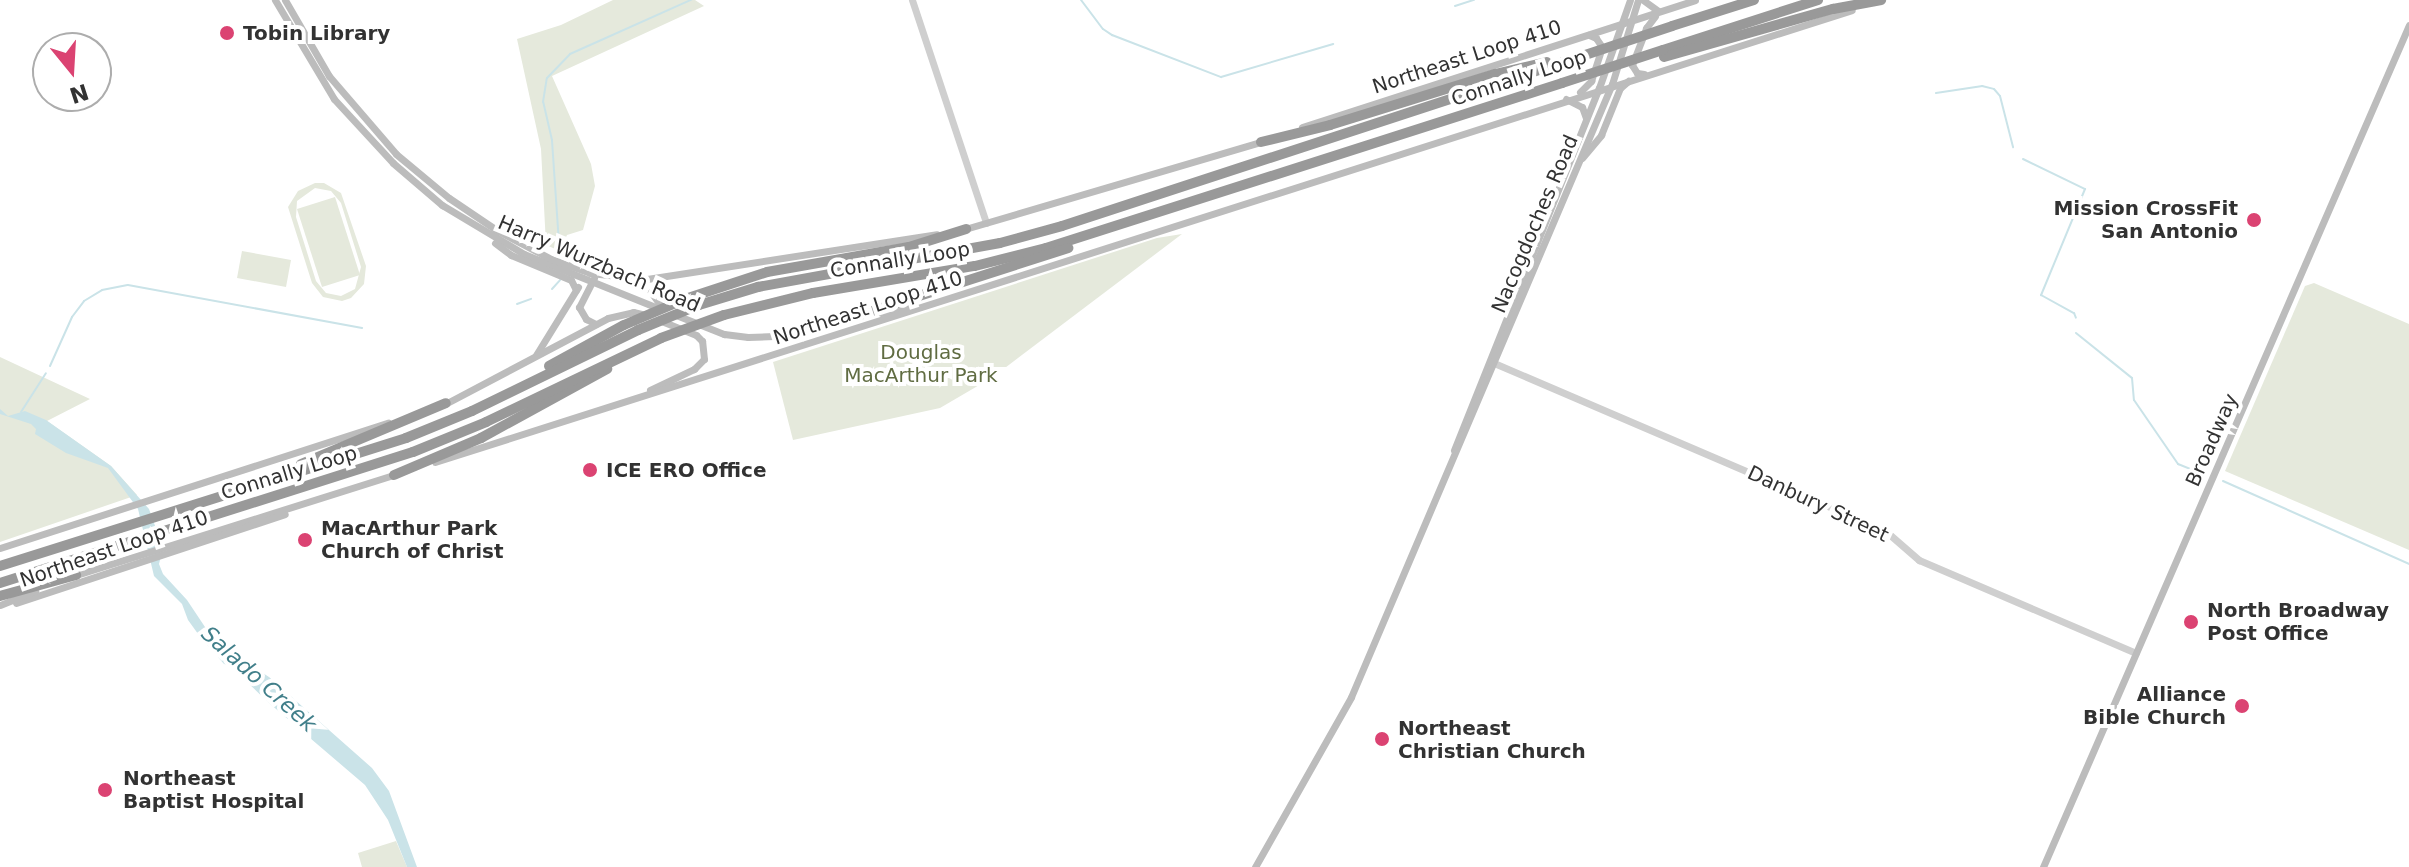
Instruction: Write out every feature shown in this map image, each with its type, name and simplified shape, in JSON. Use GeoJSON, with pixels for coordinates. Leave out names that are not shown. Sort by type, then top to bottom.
{"type":"FeatureCollection","features":[{"type":"Feature","properties":{"kind":"highway","name":"Connally Loop"},"geometry":{"type":"LineString","coordinates":[[0,566],[406,438],[638,330],[699,305],[758,287],[1000,243],[1062,226],[1754,0]]}},
{"type":"Feature","properties":{"kind":"highway","name":"Connally Loop"},"geometry":{"type":"LineString","coordinates":[[0,583],[437,443],[661,338],[724,315],[813,293],[1001,261],[1663,53],[1818,0]]}},
{"type":"Feature","properties":{"kind":"highway"},"geometry":{"type":"LineString","coordinates":[[1663,53],[1833,9],[1883,0]]}},
{"type":"Feature","properties":{"kind":"highway"},"geometry":{"type":"LineString","coordinates":[[1261,142],[1330,125],[1495,74],[1573,59]]}},
{"type":"Feature","properties":{"kind":"highway"},"geometry":{"type":"LineString","coordinates":[[838,322],[994,274],[1154,215]]}},
{"type":"Feature","properties":{"kind":"highway"},"geometry":{"type":"LineString","coordinates":[[506,394],[576,349],[685,299],[767,272],[909,247],[966,229]]}},
{"type":"Feature","properties":{"kind":"highway"},"geometry":{"type":"LineString","coordinates":[[394,475],[500,428],[661,338]]}},
{"type":"Feature","properties":{"kind":"highway"},"geometry":{"type":"LineString","coordinates":[[252,485],[446,403]]}},
{"type":"Feature","properties":{"kind":"highway"},"geometry":{"type":"LineString","coordinates":[[0,559],[19,559]]}},
{"type":"Feature","properties":{"kind":"highway"},"geometry":{"type":"LineString","coordinates":[[0,596],[76,575]]}},
{"type":"Feature","properties":{"kind":"main road","name":"Harry Wurzbach Road"},"geometry":{"type":"LineString","coordinates":[[275,0],[334,99],[372,143],[442,205],[485,234],[524,254],[591,277]]}},
{"type":"Feature","properties":{"kind":"main road","name":"Harry Wurzbach Road"},"geometry":{"type":"LineString","coordinates":[[285,0],[329,76],[396,154],[449,198],[498,231],[551,259],[667,311],[724,334],[774,336],[965,294]]}},
{"type":"Feature","properties":{"kind":"main road","name":"Nacogdoches Road"},"geometry":{"type":"LineString","coordinates":[[1452,456],[1464,415],[1599,88],[1630,0]]}},
{"type":"Feature","properties":{"kind":"main road"},"geometry":{"type":"LineString","coordinates":[[1640,0],[1660,12],[1646,28],[1632,65],[1637,73],[1648,74]]}},
{"type":"Feature","properties":{"kind":"main road","name":"Nacogdoches Road"},"geometry":{"type":"LineString","coordinates":[[1255,867],[1351,697],[1612,84],[1640,0]]}},
{"type":"Feature","properties":{"kind":"main road","name":"Northeast Loop 410"},"geometry":{"type":"LineString","coordinates":[[591,277],[632,279],[667,276],[966,229],[1261,142],[1695,0]]}},
{"type":"Feature","properties":{"kind":"main road","name":"Northeast Loop 410"},"geometry":{"type":"LineString","coordinates":[[0,606],[91,570],[965,294],[1570,97],[1883,0]]}},
{"type":"Feature","properties":{"kind":"main road","name":"Broadway"},"geometry":{"type":"LineString","coordinates":[[2043,867],[2409,25]]}},
{"type":"Feature","properties":{"kind":"main road"},"geometry":{"type":"LineString","coordinates":[[1586,120],[1582,107],[1570,97],[1591,81],[1602,47],[1596,38],[1589,35]]}},
{"type":"Feature","properties":{"kind":"main road"},"geometry":{"type":"LineString","coordinates":[[1579,161],[1601,135],[1620,88],[1630,79]]}},
{"type":"Feature","properties":{"kind":"main road"},"geometry":{"type":"LineString","coordinates":[[485,234],[511,255],[571,280],[576,290]]}},
{"type":"Feature","properties":{"kind":"main road"},"geometry":{"type":"LineString","coordinates":[[667,276],[651,292],[655,301],[667,311]]}},
{"type":"Feature","properties":{"kind":"main road"},"geometry":{"type":"LineString","coordinates":[[535,357],[576,290],[591,277]]}},
{"type":"Feature","properties":{"kind":"main road"},"geometry":{"type":"LineString","coordinates":[[591,277],[579,307],[586,319],[596,324]]}},
{"type":"Feature","properties":{"kind":"main road","name":"Northeast Loop 410"},"geometry":{"type":"LineString","coordinates":[[0,548],[446,403],[596,324],[633,312],[696,335],[702,341],[704,359],[694,369],[622,402]]}},
{"type":"Feature","properties":{"kind":"main road"},"geometry":{"type":"LineString","coordinates":[[0,606],[255,526],[309,503]]}},
{"type":"Feature","properties":{"kind":"street"},"geometry":{"type":"LineString","coordinates":[[912,0],[986,223]]}},
{"type":"Feature","properties":{"kind":"street","name":"Danbury Street"},"geometry":{"type":"LineString","coordinates":[[1494,363],[1853,517],[1889,534],[1919,560],[2136,653]]}},
{"type":"Feature","properties":{"kind":"green space"},"geometry":{"type":"Polygon","coordinates":[[[613,0],[695,0],[704,6],[552,76],[591,164],[595,186],[583,230],[567,235],[560,251],[546,245],[541,149],[517,39],[561,25],[613,0]]]}},
{"type":"Feature","properties":{"kind":"green space"},"geometry":{"type":"Polygon","coordinates":[[[315,183],[324,183],[341,193],[366,266],[364,284],[351,298],[342,301],[323,297],[312,283],[288,207],[298,191],[315,183]],[[315,188],[297,201],[296,217],[316,281],[326,293],[341,296],[355,289],[361,267],[341,203],[331,191],[315,188]]]}},
{"type":"Feature","properties":{"kind":"green space"},"geometry":{"type":"Polygon","coordinates":[[[335,197],[360,275],[322,287],[297,209],[335,197]]]}},
{"type":"Feature","properties":{"kind":"green space","name":"Douglas MacArthur Park"},"geometry":{"type":"Polygon","coordinates":[[[1182,234],[993,377],[940,408],[793,440],[773,362],[1157,238],[1182,234]]]}},
{"type":"Feature","properties":{"kind":"green space"},"geometry":{"type":"Polygon","coordinates":[[[242,251],[291,260],[286,287],[237,278],[242,251]]]}},
{"type":"Feature","properties":{"kind":"green space"},"geometry":{"type":"Polygon","coordinates":[[[2314,283],[2409,324],[2409,550],[2225,471],[2305,286],[2314,283]]]}},
{"type":"Feature","properties":{"kind":"green space"},"geometry":{"type":"Polygon","coordinates":[[[0,357],[90,399],[47,421],[111,466],[137,495],[0,542],[0,357]]]}},
{"type":"Feature","properties":{"kind":"green space"},"geometry":{"type":"Polygon","coordinates":[[[396,841],[407,867],[362,867],[358,853],[396,841]]]}},
{"type":"Feature","properties":{"kind":"water","name":"Salado Creek"},"geometry":{"type":"Polygon","coordinates":[[[0,409],[8,416],[25,411],[46,420],[111,466],[149,509],[163,548],[159,564],[163,574],[187,600],[215,642],[269,677],[372,768],[389,791],[417,867],[407,867],[388,820],[365,785],[269,703],[247,682],[241,668],[224,664],[201,638],[188,620],[182,604],[154,576],[138,509],[108,468],[66,453],[35,434],[36,429],[31,424],[0,414],[0,409]]]}},
{"type":"Feature","properties":{"kind":"waterway"},"geometry":{"type":"LineString","coordinates":[[560,258],[552,140],[543,102],[547,78],[570,54],[691,0]]}},
{"type":"Feature","properties":{"kind":"waterway"},"geometry":{"type":"LineString","coordinates":[[1081,0],[1103,29],[1112,35],[1221,77],[1333,44]]}},
{"type":"Feature","properties":{"kind":"waterway"},"geometry":{"type":"LineString","coordinates":[[1455,6],[1474,0]]}},
{"type":"Feature","properties":{"kind":"waterway"},"geometry":{"type":"LineString","coordinates":[[1936,93],[1982,86],[1994,89],[2000,96],[2013,147]]}},
{"type":"Feature","properties":{"kind":"waterway"},"geometry":{"type":"LineString","coordinates":[[2023,159],[2085,189],[2041,295],[2074,313],[2076,318]]}},
{"type":"Feature","properties":{"kind":"waterway"},"geometry":{"type":"LineString","coordinates":[[552,289],[560,280]]}},
{"type":"Feature","properties":{"kind":"waterway"},"geometry":{"type":"LineString","coordinates":[[50,366],[72,317],[84,301],[102,290],[128,285],[362,328]]}},
{"type":"Feature","properties":{"kind":"waterway"},"geometry":{"type":"LineString","coordinates":[[517,304],[531,299]]}},
{"type":"Feature","properties":{"kind":"waterway"},"geometry":{"type":"LineString","coordinates":[[2076,333],[2132,378],[2134,400],[2178,464],[2203,474]]}},
{"type":"Feature","properties":{"kind":"waterway"},"geometry":{"type":"LineString","coordinates":[[21,412],[46,373]]}},
{"type":"Feature","properties":{"kind":"waterway"},"geometry":{"type":"LineString","coordinates":[[2223,481],[2409,564]]}},
{"type":"Feature","properties":{"kind":"place","name":"Tobin Library"},"geometry":{"type":"Point","coordinates":[227,33]}},
{"type":"Feature","properties":{"kind":"place","name":"Mission CrossFit San Antonio"},"geometry":{"type":"Point","coordinates":[2254,220]}},
{"type":"Feature","properties":{"kind":"place","name":"ICE ERO Office"},"geometry":{"type":"Point","coordinates":[590,470]}},
{"type":"Feature","properties":{"kind":"place","name":"MacArthur Park Church of Christ"},"geometry":{"type":"Point","coordinates":[305,540]}},
{"type":"Feature","properties":{"kind":"place","name":"North Broadway Post Office"},"geometry":{"type":"Point","coordinates":[2191,622]}},
{"type":"Feature","properties":{"kind":"place","name":"Alliance Bible Church"},"geometry":{"type":"Point","coordinates":[2242,706]}},
{"type":"Feature","properties":{"kind":"place","name":"Northeast Christian Church"},"geometry":{"type":"Point","coordinates":[1382,739]}},
{"type":"Feature","properties":{"kind":"place","name":"Northeast Baptist Hospital"},"geometry":{"type":"Point","coordinates":[105,790]}}]}
